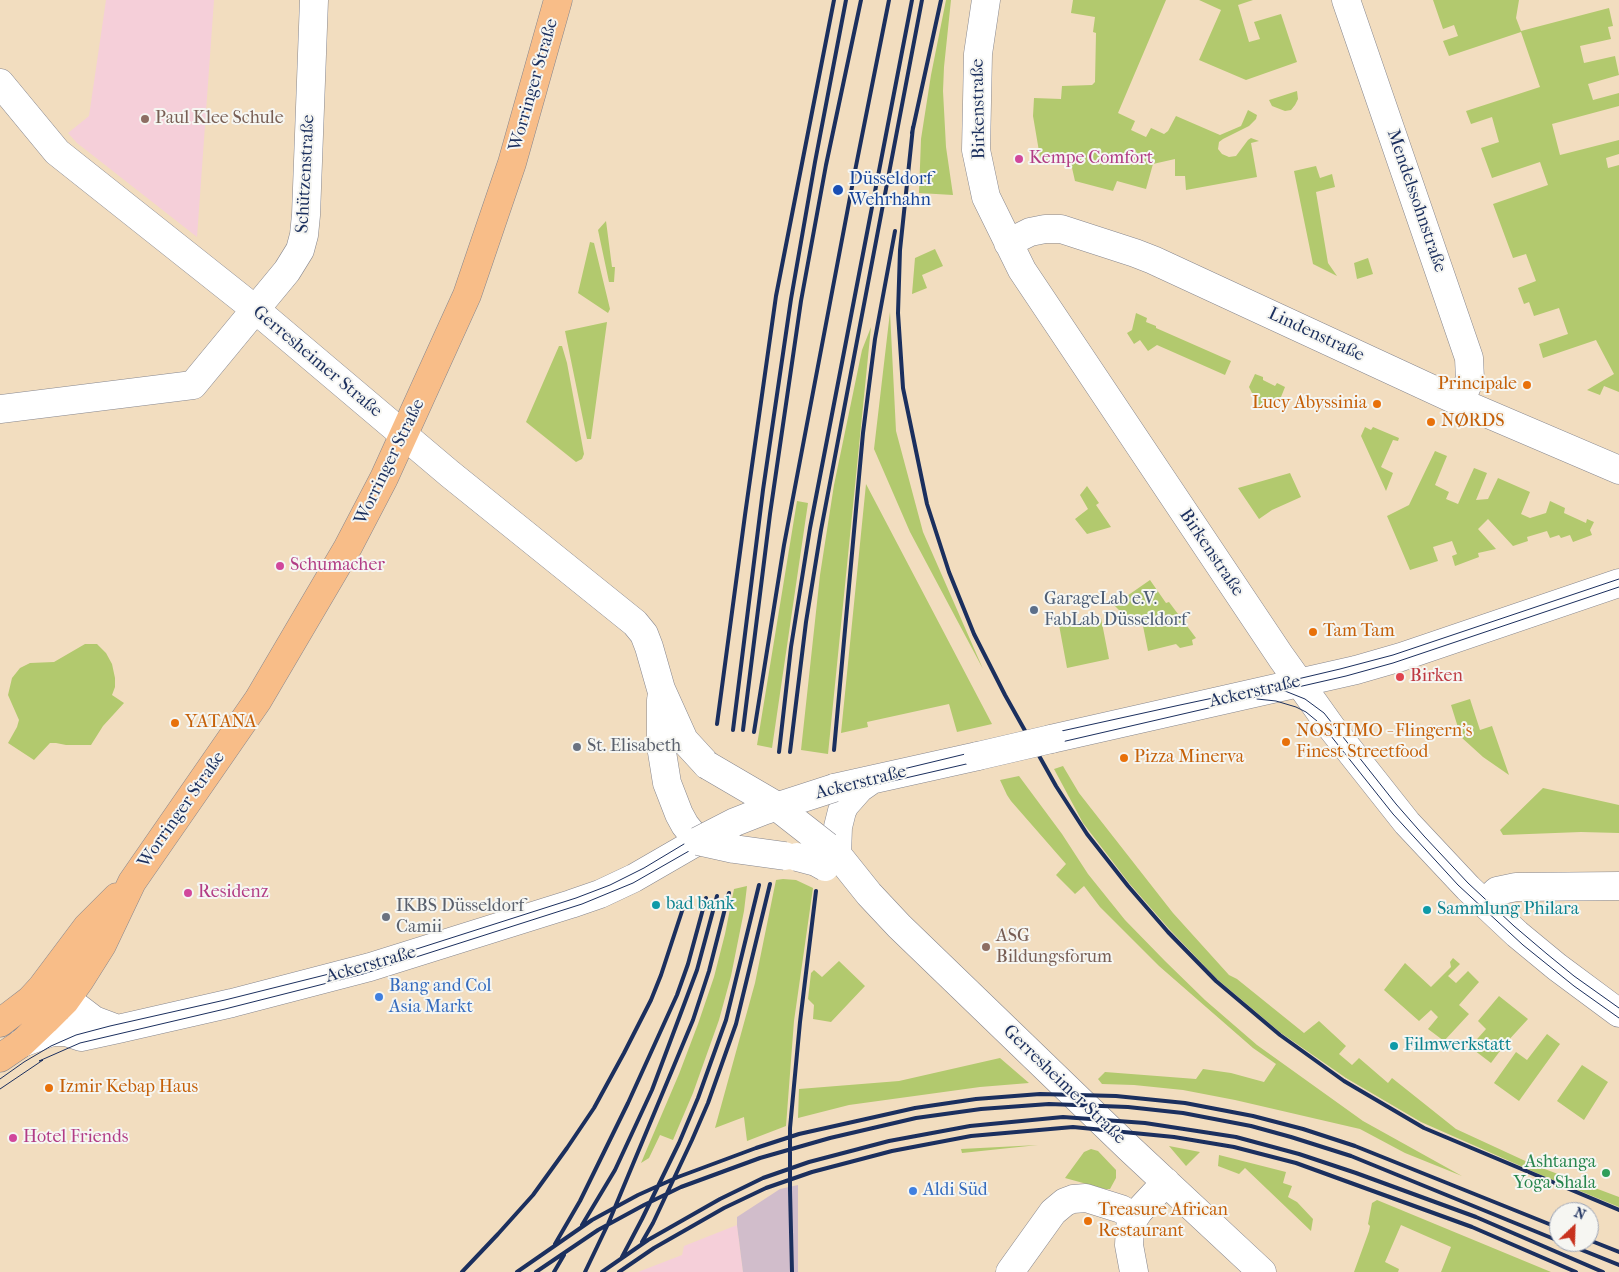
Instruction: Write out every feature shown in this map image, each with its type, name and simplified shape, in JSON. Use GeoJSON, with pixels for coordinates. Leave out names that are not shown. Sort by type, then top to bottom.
{"type":"FeatureCollection","features":[{"type":"Feature","properties":{"kind":"main road","name":"Worringer Straße"},"geometry":{"type":"LineString","coordinates":[[11,1050],[65,1001],[80,980],[102,945],[132,882],[258,700],[348,547],[384,478],[467,295],[512,163],[558,0]]}},
{"type":"Feature","properties":{"kind":"main road","name":"Worringer Straße"},"geometry":{"type":"LineString","coordinates":[[0,1023],[21,1005],[30,1000],[50,978],[87,927],[132,882]]}},
{"type":"Feature","properties":{"kind":"street","name":"Schützenstraße"},"geometry":{"type":"LineString","coordinates":[[0,409],[192,385],[294,263],[304,235],[306,215],[314,0]]}},
{"type":"Feature","properties":{"kind":"street","name":"Birkenstraße"},"geometry":{"type":"LineString","coordinates":[[986,0],[978,54],[976,150],[986,198],[1022,270],[1280,657],[1331,727],[1408,823],[1484,904],[1557,967],[1619,1013]]}},
{"type":"Feature","properties":{"kind":"street","name":"Mendelssohnstraße"},"geometry":{"type":"LineString","coordinates":[[1346,0],[1469,358],[1470,379],[1460,402]]}},
{"type":"Feature","properties":{"kind":"street","name":"Gerresheimer Straße"},"geometry":{"type":"LineString","coordinates":[[0,83],[57,152],[256,310],[404,436],[635,623],[644,634],[661,689],[691,755],[776,806],[1262,1272]]}},
{"type":"Feature","properties":{"kind":"street","name":"Lindenstraße"},"geometry":{"type":"LineString","coordinates":[[1008,243],[1030,232],[1045,229],[1061,229],[1153,260],[1460,402],[1619,470]]}},
{"type":"Feature","properties":{"kind":"street","name":"Ackerstraße"},"geometry":{"type":"LineString","coordinates":[[11,1050],[52,1032],[66,1032],[81,1037],[232,1002],[378,965],[600,894],[634,878],[735,822],[776,806],[834,788],[1346,672],[1400,657],[1619,583]]}},
{"type":"Feature","properties":{"kind":"street","name":"Gerresheimer Straße"},"geometry":{"type":"LineString","coordinates":[[661,689],[661,746],[671,794],[685,825],[698,842],[802,858],[830,856]]}},
{"type":"Feature","properties":{"kind":"street"},"geometry":{"type":"LineString","coordinates":[[671,794],[673,766],[691,755]]}},
{"type":"Feature","properties":{"kind":"street"},"geometry":{"type":"LineString","coordinates":[[830,856],[842,811],[856,792],[871,780]]}},
{"type":"Feature","properties":{"kind":"street"},"geometry":{"type":"LineString","coordinates":[[1484,904],[1497,891],[1516,887],[1619,886]]}},
{"type":"Feature","properties":{"kind":"street"},"geometry":{"type":"LineString","coordinates":[[30,1000],[50,997],[65,1001],[94,1020],[118,1029]]}},
{"type":"Feature","properties":{"kind":"street"},"geometry":{"type":"LineString","coordinates":[[1134,1272],[1130,1245],[1130,1227],[1134,1217],[1166,1182]]}},
{"type":"Feature","properties":{"kind":"street"},"geometry":{"type":"LineString","coordinates":[[1018,1262],[1053,1212],[1059,1206],[1073,1199],[1086,1198],[1100,1202],[1121,1209],[1134,1217]]}},
{"type":"Feature","properties":{"kind":"shaded area","name":"Paul Klee Schule"},"geometry":{"type":"Polygon","coordinates":[[[106,0],[214,0],[197,237],[77,143],[68,133],[89,116],[106,0]]]}},
{"type":"Feature","properties":{"kind":"shaded area"},"geometry":{"type":"Polygon","coordinates":[[[798,1185],[798,1272],[743,1272],[737,1217],[780,1189],[798,1185]]]}},
{"type":"Feature","properties":{"kind":"shaded area"},"geometry":{"type":"Polygon","coordinates":[[[737,1225],[743,1272],[638,1272],[682,1255],[684,1246],[737,1225]]]}},
{"type":"Feature","properties":{"kind":"green space"},"geometry":{"type":"Polygon","coordinates":[[[946,0],[951,0],[943,91],[946,147],[953,195],[919,193],[921,139],[946,0]]]}},
{"type":"Feature","properties":{"kind":"green space"},"geometry":{"type":"Polygon","coordinates":[[[1073,0],[1166,0],[1118,113],[1135,121],[1131,130],[1146,137],[1151,128],[1164,134],[1168,131],[1176,116],[1220,135],[1241,126],[1248,110],[1257,115],[1256,119],[1249,126],[1219,142],[1218,149],[1222,154],[1229,157],[1236,156],[1251,138],[1259,141],[1251,143],[1257,177],[1186,190],[1185,176],[1175,176],[1175,159],[1153,164],[1146,189],[1117,181],[1113,191],[1075,181],[1070,159],[1041,163],[1033,116],[1034,98],[1061,99],[1062,86],[1092,85],[1095,82],[1096,33],[1093,32],[1095,17],[1071,13],[1073,0]]]}},
{"type":"Feature","properties":{"kind":"green space"},"geometry":{"type":"Polygon","coordinates":[[[1199,0],[1253,0],[1238,5],[1249,42],[1260,39],[1254,22],[1281,14],[1297,62],[1246,80],[1199,60],[1221,10],[1199,0]]]}},
{"type":"Feature","properties":{"kind":"green space"},"geometry":{"type":"Polygon","coordinates":[[[1433,0],[1519,0],[1516,18],[1521,31],[1609,8],[1613,26],[1608,27],[1611,39],[1580,46],[1584,63],[1615,56],[1619,75],[1588,84],[1593,100],[1619,93],[1619,106],[1552,124],[1560,155],[1619,140],[1619,154],[1606,158],[1608,168],[1619,165],[1619,392],[1604,386],[1600,395],[1587,390],[1614,374],[1596,340],[1543,358],[1539,344],[1568,334],[1559,308],[1534,316],[1529,302],[1524,304],[1518,288],[1536,281],[1526,254],[1513,258],[1493,204],[1548,185],[1540,162],[1492,178],[1481,148],[1499,142],[1492,117],[1471,124],[1466,111],[1540,87],[1521,32],[1449,56],[1443,41],[1458,36],[1454,25],[1443,29],[1433,0]]]}},
{"type":"Feature","properties":{"kind":"green space"},"geometry":{"type":"Polygon","coordinates":[[[1297,91],[1298,99],[1291,110],[1285,111],[1272,106],[1269,100],[1297,91]]]}},
{"type":"Feature","properties":{"kind":"green space"},"geometry":{"type":"Polygon","coordinates":[[[1316,166],[1320,178],[1332,174],[1335,187],[1316,192],[1328,263],[1337,276],[1313,264],[1294,171],[1316,166]]]}},
{"type":"Feature","properties":{"kind":"green space"},"geometry":{"type":"Polygon","coordinates":[[[606,221],[612,267],[615,267],[614,282],[609,282],[598,230],[606,221]]]}},
{"type":"Feature","properties":{"kind":"green space"},"geometry":{"type":"Polygon","coordinates":[[[590,242],[594,243],[610,309],[608,313],[578,293],[590,242]]]}},
{"type":"Feature","properties":{"kind":"green space"},"geometry":{"type":"Polygon","coordinates":[[[935,249],[943,266],[922,275],[927,288],[912,294],[915,258],[935,249]]]}},
{"type":"Feature","properties":{"kind":"green space"},"geometry":{"type":"Polygon","coordinates":[[[1368,258],[1373,274],[1357,279],[1354,263],[1368,258]]]}},
{"type":"Feature","properties":{"kind":"green space"},"geometry":{"type":"Polygon","coordinates":[[[890,312],[896,431],[923,532],[983,669],[910,532],[874,449],[890,312]]]}},
{"type":"Feature","properties":{"kind":"green space"},"geometry":{"type":"Polygon","coordinates":[[[1136,313],[1147,318],[1146,322],[1156,326],[1156,328],[1231,361],[1225,375],[1157,345],[1148,351],[1140,340],[1134,344],[1127,333],[1132,330],[1136,313]]]}},
{"type":"Feature","properties":{"kind":"green space"},"geometry":{"type":"Polygon","coordinates":[[[607,322],[591,439],[587,439],[565,331],[607,322]]]}},
{"type":"Feature","properties":{"kind":"green space"},"geometry":{"type":"Polygon","coordinates":[[[871,327],[828,754],[801,750],[820,575],[834,485],[862,350],[871,327]]]}},
{"type":"Feature","properties":{"kind":"green space"},"geometry":{"type":"Polygon","coordinates":[[[559,346],[562,346],[567,363],[584,454],[582,459],[576,462],[526,422],[559,346]]]}},
{"type":"Feature","properties":{"kind":"green space"},"geometry":{"type":"Polygon","coordinates":[[[1255,374],[1263,377],[1263,380],[1275,386],[1277,383],[1285,387],[1281,397],[1259,407],[1249,387],[1255,374]]]}},
{"type":"Feature","properties":{"kind":"green space"},"geometry":{"type":"Polygon","coordinates":[[[1365,427],[1371,430],[1373,427],[1399,438],[1398,441],[1393,440],[1381,467],[1393,473],[1386,491],[1361,436],[1365,427]]]}},
{"type":"Feature","properties":{"kind":"green space"},"geometry":{"type":"Polygon","coordinates":[[[1435,451],[1447,456],[1435,485],[1449,492],[1446,499],[1458,504],[1474,468],[1487,473],[1476,500],[1488,499],[1498,478],[1530,492],[1521,514],[1530,518],[1546,513],[1550,501],[1565,508],[1564,513],[1586,523],[1587,519],[1594,522],[1590,530],[1592,535],[1573,542],[1570,535],[1561,538],[1559,535],[1550,538],[1547,531],[1527,537],[1528,541],[1513,546],[1488,519],[1478,529],[1496,549],[1478,553],[1479,557],[1455,566],[1452,556],[1457,554],[1452,541],[1433,547],[1438,561],[1410,570],[1387,516],[1409,505],[1435,451]]]}},
{"type":"Feature","properties":{"kind":"green space"},"geometry":{"type":"Polygon","coordinates":[[[1290,473],[1301,497],[1272,510],[1259,519],[1238,488],[1290,473]]]}},
{"type":"Feature","properties":{"kind":"green space"},"geometry":{"type":"Polygon","coordinates":[[[866,484],[992,724],[957,732],[949,704],[867,722],[868,727],[841,733],[866,484]]]}},
{"type":"Feature","properties":{"kind":"green space"},"geometry":{"type":"Polygon","coordinates":[[[1087,486],[1099,503],[1096,505],[1111,527],[1087,534],[1075,519],[1088,509],[1080,495],[1087,486]]]}},
{"type":"Feature","properties":{"kind":"green space"},"geometry":{"type":"Polygon","coordinates":[[[797,501],[808,503],[772,748],[757,745],[797,501]]]}},
{"type":"Feature","properties":{"kind":"green space"},"geometry":{"type":"Polygon","coordinates":[[[1150,580],[1166,603],[1169,602],[1196,638],[1192,640],[1193,645],[1180,648],[1176,644],[1148,651],[1142,621],[1123,614],[1114,605],[1150,580]]]}},
{"type":"Feature","properties":{"kind":"green space"},"geometry":{"type":"Polygon","coordinates":[[[1101,618],[1109,659],[1067,668],[1059,625],[1101,618]]]}},
{"type":"Feature","properties":{"kind":"green space"},"geometry":{"type":"Polygon","coordinates":[[[85,644],[97,644],[106,653],[112,664],[115,678],[115,687],[112,695],[124,703],[103,726],[91,745],[50,743],[34,760],[8,743],[19,720],[8,695],[12,678],[20,668],[30,663],[54,662],[85,644]]]}},
{"type":"Feature","properties":{"kind":"green space"},"geometry":{"type":"Polygon","coordinates":[[[1470,699],[1480,730],[1492,726],[1509,775],[1483,757],[1461,737],[1451,705],[1470,699]]]}},
{"type":"Feature","properties":{"kind":"green space"},"geometry":{"type":"Polygon","coordinates":[[[1063,766],[1079,793],[1173,913],[1229,975],[1237,979],[1304,1033],[1319,1021],[1346,1046],[1339,1054],[1352,1065],[1359,1058],[1388,1083],[1392,1078],[1456,1129],[1534,1165],[1619,1197],[1619,1207],[1421,1122],[1346,1078],[1281,1033],[1217,979],[1170,930],[1129,883],[1083,823],[1054,769],[1063,766]]]}},
{"type":"Feature","properties":{"kind":"green space"},"geometry":{"type":"Polygon","coordinates":[[[1019,776],[1062,834],[1088,874],[1125,920],[1205,1000],[1257,1045],[1363,1121],[1462,1176],[1405,1153],[1360,1129],[1183,1090],[1102,1084],[1098,1079],[1105,1072],[1196,1079],[1203,1069],[1231,1073],[1264,1082],[1276,1064],[1253,1048],[1159,966],[1100,907],[1084,886],[1075,894],[1056,875],[1066,864],[1011,801],[1000,780],[1019,776]]]}},
{"type":"Feature","properties":{"kind":"green space"},"geometry":{"type":"Polygon","coordinates":[[[1543,788],[1619,805],[1619,833],[1581,832],[1503,835],[1500,830],[1543,788]]]}},
{"type":"Feature","properties":{"kind":"green space"},"geometry":{"type":"Polygon","coordinates":[[[776,880],[796,880],[813,888],[794,1021],[786,1126],[747,1141],[744,1117],[715,1128],[755,983],[776,880]]]}},
{"type":"Feature","properties":{"kind":"green space"},"geometry":{"type":"Polygon","coordinates":[[[747,886],[731,976],[719,1020],[693,1093],[673,1140],[660,1135],[649,1158],[641,1163],[679,1074],[714,977],[734,889],[747,886]]]}},
{"type":"Feature","properties":{"kind":"green space"},"geometry":{"type":"Polygon","coordinates":[[[1453,958],[1460,964],[1448,976],[1456,983],[1468,971],[1479,982],[1459,1005],[1469,1014],[1444,1041],[1428,1029],[1438,1017],[1431,1010],[1419,1021],[1384,990],[1405,963],[1431,987],[1451,967],[1450,962],[1453,958]]]}},
{"type":"Feature","properties":{"kind":"green space"},"geometry":{"type":"Polygon","coordinates":[[[839,961],[865,986],[831,1022],[813,1019],[814,1005],[808,999],[811,973],[814,970],[822,977],[839,961]]]}},
{"type":"Feature","properties":{"kind":"green space"},"geometry":{"type":"Polygon","coordinates":[[[1499,996],[1528,1019],[1491,1063],[1470,1047],[1486,1029],[1478,1021],[1499,996]]]}},
{"type":"Feature","properties":{"kind":"green space"},"geometry":{"type":"Polygon","coordinates":[[[1547,1034],[1560,1044],[1519,1101],[1494,1083],[1516,1052],[1527,1060],[1547,1034]]]}},
{"type":"Feature","properties":{"kind":"green space"},"geometry":{"type":"Polygon","coordinates":[[[1000,1058],[1029,1083],[980,1087],[849,1105],[798,1118],[799,1089],[899,1081],[1000,1058]]]}},
{"type":"Feature","properties":{"kind":"green space"},"geometry":{"type":"Polygon","coordinates":[[[1582,1065],[1608,1082],[1584,1120],[1557,1101],[1582,1065]]]}},
{"type":"Feature","properties":{"kind":"green space"},"geometry":{"type":"Polygon","coordinates":[[[1038,1145],[962,1153],[961,1149],[1038,1145]]]}},
{"type":"Feature","properties":{"kind":"green space"},"geometry":{"type":"Polygon","coordinates":[[[1169,1146],[1200,1152],[1186,1166],[1169,1146]]]}},
{"type":"Feature","properties":{"kind":"green space"},"geometry":{"type":"Polygon","coordinates":[[[1091,1149],[1098,1151],[1116,1170],[1116,1178],[1110,1189],[1065,1178],[1084,1152],[1091,1149]]]}},
{"type":"Feature","properties":{"kind":"green space"},"geometry":{"type":"Polygon","coordinates":[[[1219,1155],[1286,1172],[1283,1183],[1292,1186],[1288,1197],[1297,1202],[1313,1219],[1311,1231],[1245,1168],[1239,1174],[1218,1166],[1219,1155]]]}},
{"type":"Feature","properties":{"kind":"green space"},"geometry":{"type":"Polygon","coordinates":[[[1377,1200],[1551,1272],[1441,1272],[1451,1247],[1401,1225],[1385,1262],[1399,1269],[1398,1272],[1354,1272],[1369,1231],[1370,1226],[1368,1224],[1372,1203],[1377,1200]]]}},
{"type":"Feature","properties":{"kind":"tram line"},"geometry":{"type":"LineString","coordinates":[[1268,686],[1393,655],[1619,579]]}},
{"type":"Feature","properties":{"kind":"tram line"},"geometry":{"type":"LineString","coordinates":[[1285,690],[1393,663],[1619,587]]}},
{"type":"Feature","properties":{"kind":"tram line"},"geometry":{"type":"LineString","coordinates":[[0,1079],[51,1046],[76,1035],[345,970],[576,898],[610,885],[644,868],[694,838],[727,821],[765,805],[804,793],[1048,734],[1246,691],[1265,689],[1285,691],[1305,699],[1324,713],[1396,804],[1468,883],[1547,954],[1619,1008]]}},
{"type":"Feature","properties":{"kind":"tram line"},"geometry":{"type":"LineString","coordinates":[[0,1089],[43,1060],[39,1061],[80,1043],[363,974],[582,904],[633,883],[703,843],[736,827],[806,801],[1265,695]]}},
{"type":"Feature","properties":{"kind":"tram line"},"geometry":{"type":"LineString","coordinates":[[1257,699],[1276,701],[1296,707],[1306,712],[1323,726],[1393,814],[1458,885],[1523,945],[1574,986],[1619,1018]]}},
{"type":"Feature","properties":{"kind":"railway"},"geometry":{"type":"LineString","coordinates":[[717,724],[776,296],[834,0]]}},
{"type":"Feature","properties":{"kind":"railway"},"geometry":{"type":"LineString","coordinates":[[733,730],[763,490],[791,299],[846,0]]}},
{"type":"Feature","properties":{"kind":"railway"},"geometry":{"type":"LineString","coordinates":[[743,730],[770,514],[801,301],[826,165],[861,0]]}},
{"type":"Feature","properties":{"kind":"railway"},"geometry":{"type":"LineString","coordinates":[[754,732],[784,545],[889,0]]}},
{"type":"Feature","properties":{"kind":"railway"},"geometry":{"type":"LineString","coordinates":[[779,752],[791,647],[810,528],[912,0]]}},
{"type":"Feature","properties":{"kind":"railway"},"geometry":{"type":"LineString","coordinates":[[790,752],[806,622],[821,530],[922,0]]}},
{"type":"Feature","properties":{"kind":"railway"},"geometry":{"type":"LineString","coordinates":[[912,133],[941,0]]}},
{"type":"Feature","properties":{"kind":"railway"},"geometry":{"type":"LineString","coordinates":[[913,127],[900,250],[898,313],[903,388],[927,504],[949,572],[974,634],[1005,695],[1056,786],[1087,834],[1128,886],[1168,932],[1216,981],[1280,1035],[1344,1081],[1424,1128],[1619,1210]]}},
{"type":"Feature","properties":{"kind":"railway"},"geometry":{"type":"LineString","coordinates":[[834,750],[863,433],[875,339],[895,231]]}},
{"type":"Feature","properties":{"kind":"railway"},"geometry":{"type":"LineString","coordinates":[[642,1242],[653,1223],[708,1103],[736,1024],[770,884]]}},
{"type":"Feature","properties":{"kind":"railway"},"geometry":{"type":"LineString","coordinates":[[622,1257],[679,1143],[698,1098],[726,1020],[759,885]]}},
{"type":"Feature","properties":{"kind":"railway"},"geometry":{"type":"LineString","coordinates":[[792,1272],[790,1128],[800,1022],[816,891]]}},
{"type":"Feature","properties":{"kind":"railway"},"geometry":{"type":"LineString","coordinates":[[585,1272],[608,1224],[693,1020],[709,971],[729,893]]}},
{"type":"Feature","properties":{"kind":"railway"},"geometry":{"type":"LineString","coordinates":[[582,1225],[615,1170],[652,1090],[697,970],[717,896]]}},
{"type":"Feature","properties":{"kind":"railway"},"geometry":{"type":"LineString","coordinates":[[555,1244],[580,1201],[628,1103],[677,995],[688,964],[706,898]]}},
{"type":"Feature","properties":{"kind":"railway"},"geometry":{"type":"LineString","coordinates":[[462,1272],[533,1195],[594,1108],[651,1000],[685,902]]}},
{"type":"Feature","properties":{"kind":"railway"},"geometry":{"type":"LineString","coordinates":[[517,1272],[592,1220],[638,1195],[678,1177],[756,1148],[799,1134],[915,1108],[976,1099],[1040,1094],[1116,1096],[1185,1103],[1253,1116],[1303,1129],[1355,1146],[1549,1224]]}},
{"type":"Feature","properties":{"kind":"railway"},"geometry":{"type":"LineString","coordinates":[[536,1272],[598,1230],[644,1205],[681,1187],[760,1158],[830,1138],[916,1118],[981,1109],[1049,1104],[1128,1107],[1183,1113],[1251,1126],[1351,1156],[1549,1237]]}},
{"type":"Feature","properties":{"kind":"railway"},"geometry":{"type":"LineString","coordinates":[[602,1272],[648,1240],[720,1199],[763,1178],[809,1162],[889,1141],[970,1126],[1063,1117],[1145,1123],[1236,1137],[1299,1154],[1476,1217],[1603,1272]]}},
{"type":"Feature","properties":{"kind":"railway"},"geometry":{"type":"LineString","coordinates":[[619,1272],[654,1248],[724,1208],[766,1188],[812,1172],[892,1151],[971,1136],[1073,1127],[1174,1137],[1234,1147],[1296,1163],[1472,1227],[1576,1272]]}},
{"type":"Feature","properties":{"kind":"railway"},"geometry":{"type":"LineString","coordinates":[[1599,1244],[1619,1252]]}},
{"type":"Feature","properties":{"kind":"railway"},"geometry":{"type":"LineString","coordinates":[[1587,1252],[1619,1265]]}},
{"type":"Feature","properties":{"kind":"railway"},"geometry":{"type":"LineString","coordinates":[[554,1272],[564,1255]]}},
{"type":"Feature","properties":{"kind":"place","name":"Paul Klee Schule"},"geometry":{"type":"Point","coordinates":[145,119]}},
{"type":"Feature","properties":{"kind":"place","name":"Kempe Comfort"},"geometry":{"type":"Point","coordinates":[1019,159]}},
{"type":"Feature","properties":{"kind":"place","name":"Düsseldorf Wehrhahn"},"geometry":{"type":"Point","coordinates":[838,190]}},
{"type":"Feature","properties":{"kind":"place","name":"Principale"},"geometry":{"type":"Point","coordinates":[1527,385]}},
{"type":"Feature","properties":{"kind":"place","name":"Lucy Abyssinia"},"geometry":{"type":"Point","coordinates":[1377,404]}},
{"type":"Feature","properties":{"kind":"place","name":"NØRDS"},"geometry":{"type":"Point","coordinates":[1431,422]}},
{"type":"Feature","properties":{"kind":"place","name":"Schumacher"},"geometry":{"type":"Point","coordinates":[280,566]}},
{"type":"Feature","properties":{"kind":"place","name":"GarageLab e.V. FabLab Düsseldorf"},"geometry":{"type":"Point","coordinates":[1034,610]}},
{"type":"Feature","properties":{"kind":"place","name":"Tam Tam"},"geometry":{"type":"Point","coordinates":[1313,632]}},
{"type":"Feature","properties":{"kind":"place","name":"Birken"},"geometry":{"type":"Point","coordinates":[1400,677]}},
{"type":"Feature","properties":{"kind":"place","name":"YATANA"},"geometry":{"type":"Point","coordinates":[175,723]}},
{"type":"Feature","properties":{"kind":"place","name":"NOSTIMO - Flingern's Finest Streetfood"},"geometry":{"type":"Point","coordinates":[1286,742]}},
{"type":"Feature","properties":{"kind":"place","name":"St. Elisabeth"},"geometry":{"type":"Point","coordinates":[577,747]}},
{"type":"Feature","properties":{"kind":"place","name":"Pizza Minerva"},"geometry":{"type":"Point","coordinates":[1124,758]}},
{"type":"Feature","properties":{"kind":"place","name":"Residenz"},"geometry":{"type":"Point","coordinates":[188,893]}},
{"type":"Feature","properties":{"kind":"place","name":"bad bank"},"geometry":{"type":"Point","coordinates":[656,905]}},
{"type":"Feature","properties":{"kind":"place","name":"Sammlung Philara"},"geometry":{"type":"Point","coordinates":[1427,910]}},
{"type":"Feature","properties":{"kind":"place","name":"IKBS Düsseldorf Camii"},"geometry":{"type":"Point","coordinates":[386,917]}},
{"type":"Feature","properties":{"kind":"place","name":"ASG Bildungsforum"},"geometry":{"type":"Point","coordinates":[986,947]}},
{"type":"Feature","properties":{"kind":"place","name":"Bang and Col Asia Markt"},"geometry":{"type":"Point","coordinates":[379,997]}},
{"type":"Feature","properties":{"kind":"place","name":"Filmwerkstatt"},"geometry":{"type":"Point","coordinates":[1394,1046]}},
{"type":"Feature","properties":{"kind":"place","name":"Izmir Kebap Haus"},"geometry":{"type":"Point","coordinates":[49,1088]}},
{"type":"Feature","properties":{"kind":"place","name":"Hotel Friends"},"geometry":{"type":"Point","coordinates":[13,1138]}},
{"type":"Feature","properties":{"kind":"place","name":"Ashtanga Yoga Shala"},"geometry":{"type":"Point","coordinates":[1606,1173]}},
{"type":"Feature","properties":{"kind":"place","name":"Aldi Süd"},"geometry":{"type":"Point","coordinates":[913,1191]}},
{"type":"Feature","properties":{"kind":"place","name":"Treasure African Restaurant"},"geometry":{"type":"Point","coordinates":[1088,1221]}}]}
